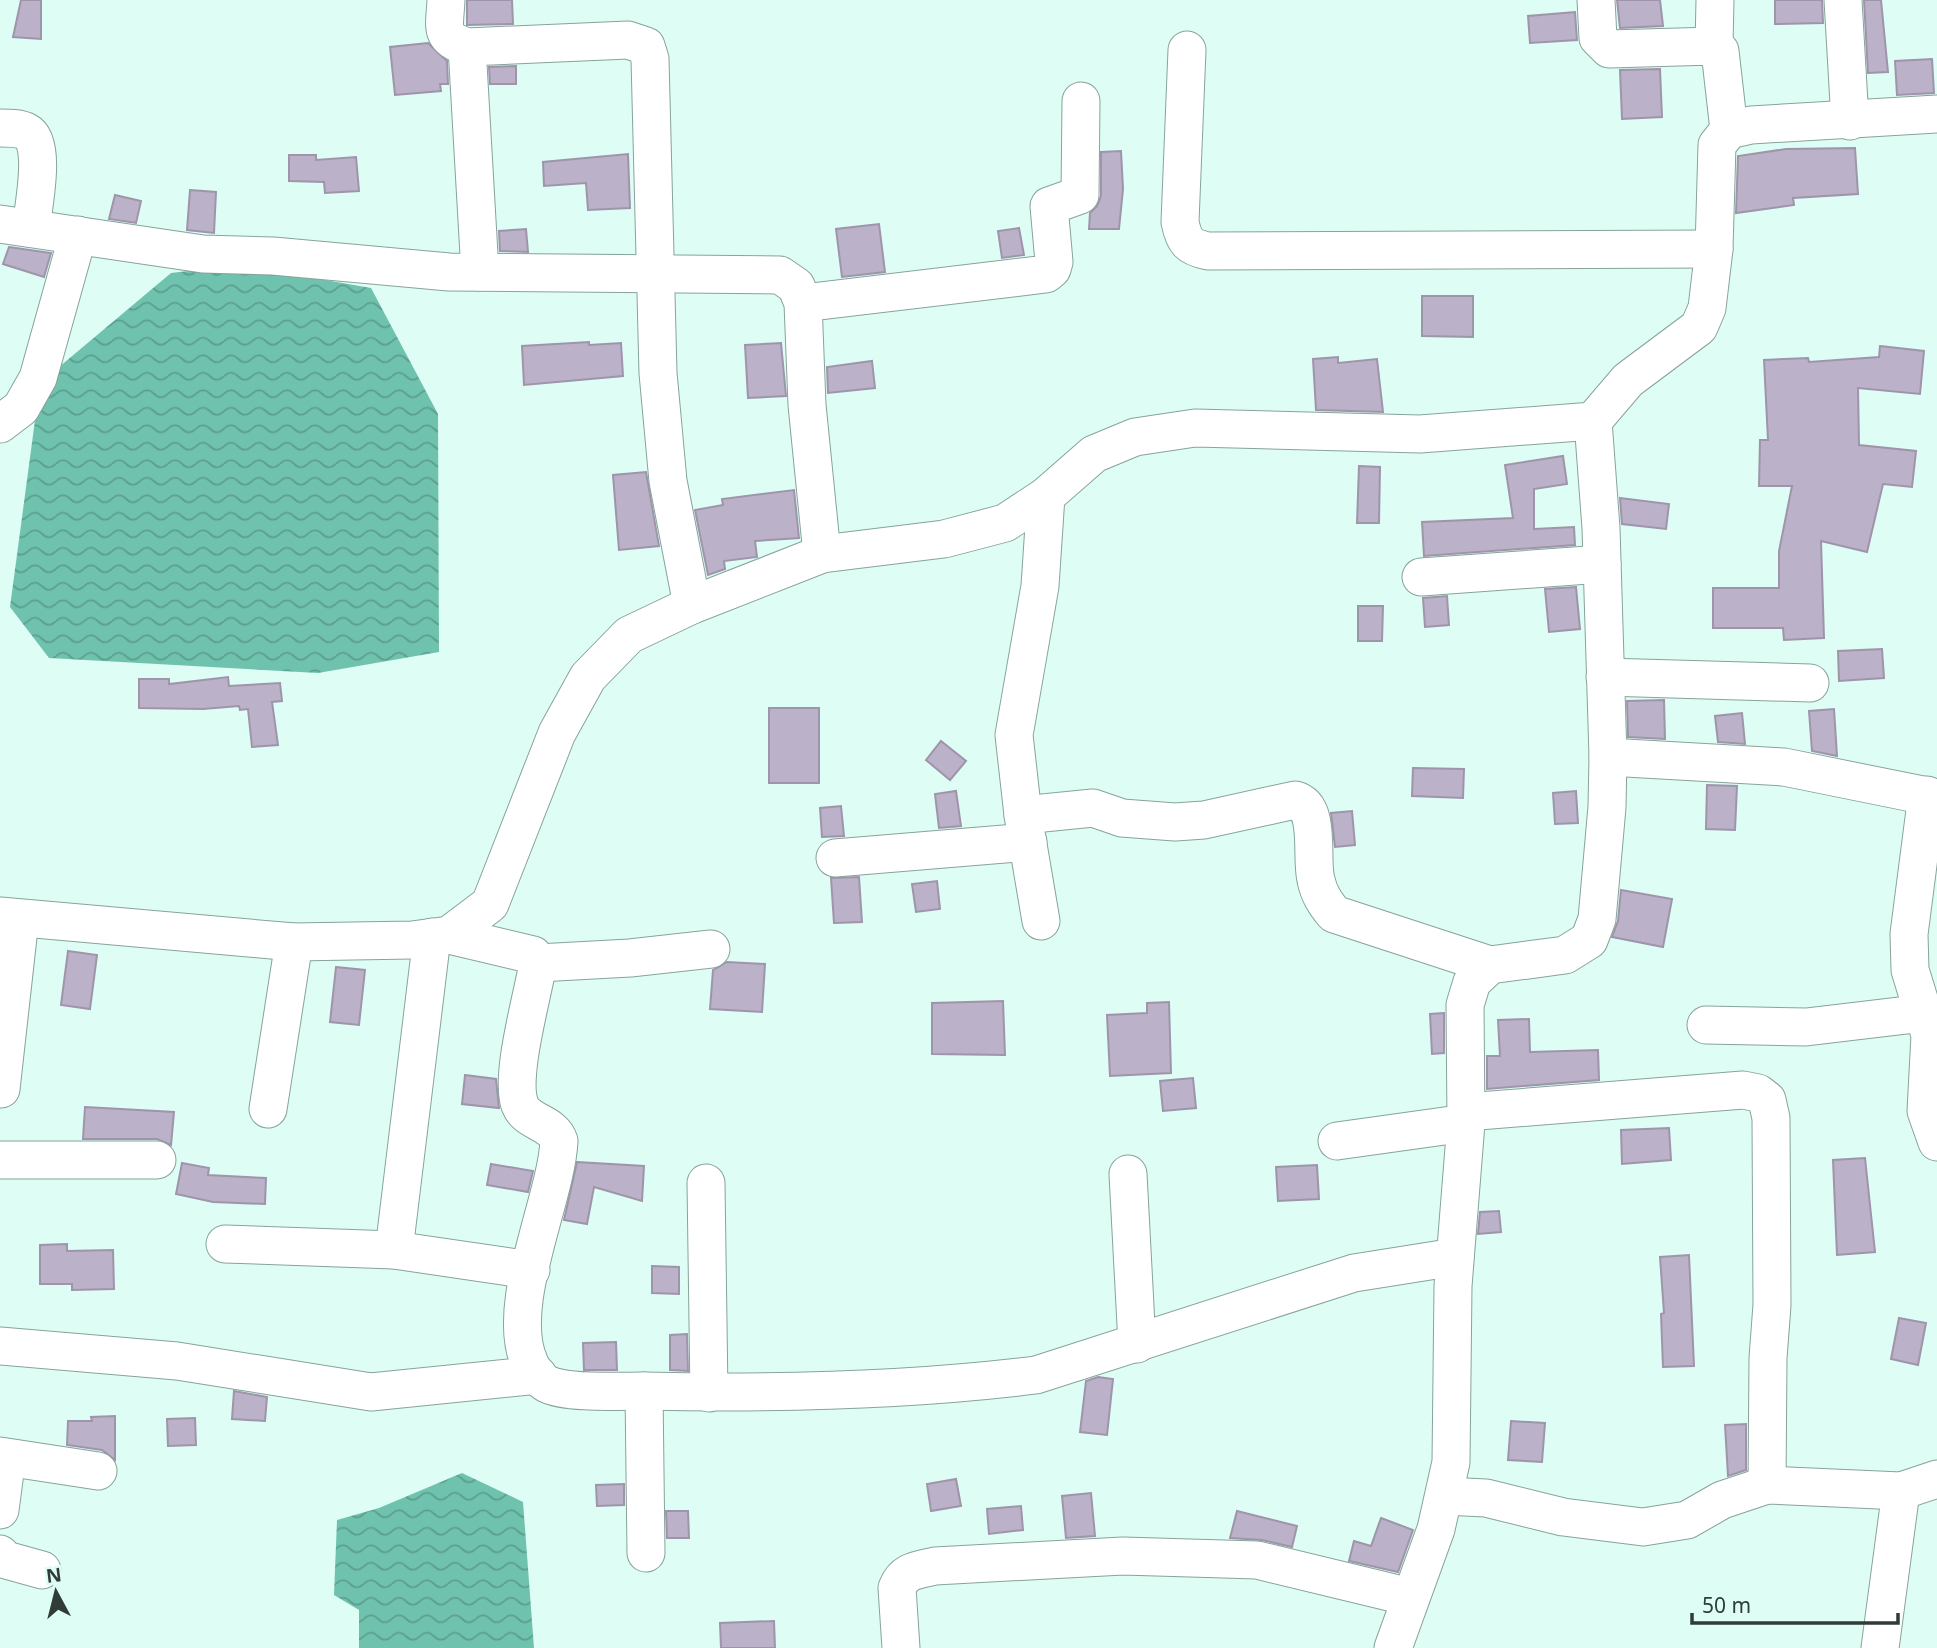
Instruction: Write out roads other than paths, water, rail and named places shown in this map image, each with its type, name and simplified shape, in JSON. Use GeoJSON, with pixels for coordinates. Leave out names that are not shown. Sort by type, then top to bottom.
{"type":"FeatureCollection","features":[{"type":"Feature","properties":{"kind":"street"},"geometry":{"type":"LineString","coordinates":[[446,0],[444,33],[451,42],[467,47],[628,40],[646,46],[650,59],[654,273],[668,481],[692,605]]}},
{"type":"Feature","properties":{"kind":"street"},"geometry":{"type":"LineString","coordinates":[[1596,0],[1598,38],[1609,49],[1714,46]]}},
{"type":"Feature","properties":{"kind":"street"},"geometry":{"type":"LineString","coordinates":[[1715,0],[1714,46],[1722,58],[1729,130]]}},
{"type":"Feature","properties":{"kind":"street"},"geometry":{"type":"LineString","coordinates":[[1843,0],[1850,121]]}},
{"type":"Feature","properties":{"kind":"street"},"geometry":{"type":"LineString","coordinates":[[467,47],[480,272]]}},
{"type":"Feature","properties":{"kind":"street"},"geometry":{"type":"LineString","coordinates":[[1187,50],[1180,222],[1183,239],[1191,247],[1208,251],[1714,250]]}},
{"type":"Feature","properties":{"kind":"street"},"geometry":{"type":"LineString","coordinates":[[803,303],[1046,274],[1052,269],[1054,262],[1049,205],[1080,195],[1081,101]]}},
{"type":"Feature","properties":{"kind":"street"},"geometry":{"type":"LineString","coordinates":[[835,858],[1025,828],[1093,808],[1122,818],[1175,822],[1204,820],[1295,800],[1302,802],[1310,812],[1315,879],[1322,900],[1334,914],[1490,965],[1565,955],[1589,940],[1595,931],[1607,807],[1608,757],[1602,564],[1593,421],[1628,380],[1699,327],[1707,308],[1714,250],[1717,145],[1729,130],[1751,124],[1850,121],[1937,114]]}},
{"type":"Feature","properties":{"kind":"street"},"geometry":{"type":"LineString","coordinates":[[0,128],[28,132],[36,141],[38,155],[15,226],[202,254],[273,256],[332,263],[480,272],[780,275],[796,286],[803,303],[807,405],[822,554]]}},
{"type":"Feature","properties":{"kind":"street"},"geometry":{"type":"LineString","coordinates":[[0,424],[21,408],[38,378],[78,235]]}},
{"type":"Feature","properties":{"kind":"street"},"geometry":{"type":"LineString","coordinates":[[394,1250],[441,936],[490,904],[557,733],[588,677],[629,635],[692,605],[822,554],[944,539],[1006,523],[1046,496],[1094,454],[1135,437],[1195,428],[1420,434],[1593,421]]}},
{"type":"Feature","properties":{"kind":"street"},"geometry":{"type":"LineString","coordinates":[[1041,921],[1025,828],[1014,735],[1040,586],[1046,496]]}},
{"type":"Feature","properties":{"kind":"street"},"geometry":{"type":"LineString","coordinates":[[1421,577],[1602,564]]}},
{"type":"Feature","properties":{"kind":"street"},"geometry":{"type":"LineString","coordinates":[[1605,677],[1810,683]]}},
{"type":"Feature","properties":{"kind":"street"},"geometry":{"type":"LineString","coordinates":[[1608,757],[1784,767],[1932,797],[1909,934],[1910,970],[1916,997],[1930,1035],[1926,1111],[1934,1129]]}},
{"type":"Feature","properties":{"kind":"street"},"geometry":{"type":"LineString","coordinates":[[1,1089],[10,918],[294,942],[441,936],[533,955],[538,963],[519,1068],[519,1104],[526,1114],[556,1132],[559,1141],[531,1270],[522,1331],[525,1350],[538,1375],[547,1384],[584,1390],[709,1393],[987,1381],[1036,1375],[1354,1273],[1455,1257]]}},
{"type":"Feature","properties":{"kind":"street"},"geometry":{"type":"LineString","coordinates":[[268,1109],[294,942]]}},
{"type":"Feature","properties":{"kind":"street"},"geometry":{"type":"LineString","coordinates":[[538,963],[630,958],[711,949]]}},
{"type":"Feature","properties":{"kind":"street"},"geometry":{"type":"LineString","coordinates":[[1393,1648],[1436,1529],[1451,1462],[1455,1257],[1466,1117],[1465,1005],[1472,982],[1490,965]]}},
{"type":"Feature","properties":{"kind":"street"},"geometry":{"type":"LineString","coordinates":[[1706,1025],[1806,1027],[1924,1013]]}},
{"type":"Feature","properties":{"kind":"street"},"geometry":{"type":"LineString","coordinates":[[1337,1141],[1466,1117],[1743,1090],[1758,1093],[1767,1100],[1771,1118],[1772,1305],[1768,1358],[1767,1485]]}},
{"type":"Feature","properties":{"kind":"street"},"geometry":{"type":"LineString","coordinates":[[0,1160],[157,1160]]}},
{"type":"Feature","properties":{"kind":"street"},"geometry":{"type":"LineString","coordinates":[[1128,1174],[1137,1344]]}},
{"type":"Feature","properties":{"kind":"street"},"geometry":{"type":"LineString","coordinates":[[706,1183],[709,1393]]}},
{"type":"Feature","properties":{"kind":"street"},"geometry":{"type":"LineString","coordinates":[[225,1244],[394,1250],[531,1270]]}},
{"type":"Feature","properties":{"kind":"street"},"geometry":{"type":"LineString","coordinates":[[0,1346],[177,1361],[372,1392],[538,1375]]}},
{"type":"Feature","properties":{"kind":"street"},"geometry":{"type":"LineString","coordinates":[[644,1391],[646,1553]]}},
{"type":"Feature","properties":{"kind":"street"},"geometry":{"type":"LineString","coordinates":[[0,1510],[5,1472],[0,1457],[98,1471]]}},
{"type":"Feature","properties":{"kind":"street"},"geometry":{"type":"LineString","coordinates":[[1444,1496],[1486,1499],[1563,1517],[1654,1526],[1687,1520],[1722,1500],[1767,1485],[1901,1491],[1937,1479]]}},
{"type":"Feature","properties":{"kind":"street"},"geometry":{"type":"LineString","coordinates":[[1880,1648],[1901,1491]]}},
{"type":"Feature","properties":{"kind":"street"},"geometry":{"type":"LineString","coordinates":[[0,1554],[6,1560],[42,1570]]}},
{"type":"Feature","properties":{"kind":"street"},"geometry":{"type":"LineString","coordinates":[[901,1648],[897,1588],[901,1579],[910,1571],[935,1566],[1123,1556],[1257,1560],[1410,1597]]}},
{"type":"Feature","properties":{"kind":"water"},"geometry":{"type":"Polygon","coordinates":[[[239,265],[371,288],[438,414],[439,652],[318,673],[49,658],[10,607],[40,383],[171,273],[239,265]]]}},
{"type":"Feature","properties":{"kind":"water"},"geometry":{"type":"Polygon","coordinates":[[[462,1473],[523,1502],[534,1648],[359,1648],[359,1610],[334,1595],[337,1520],[379,1508],[462,1473]]]}}]}
